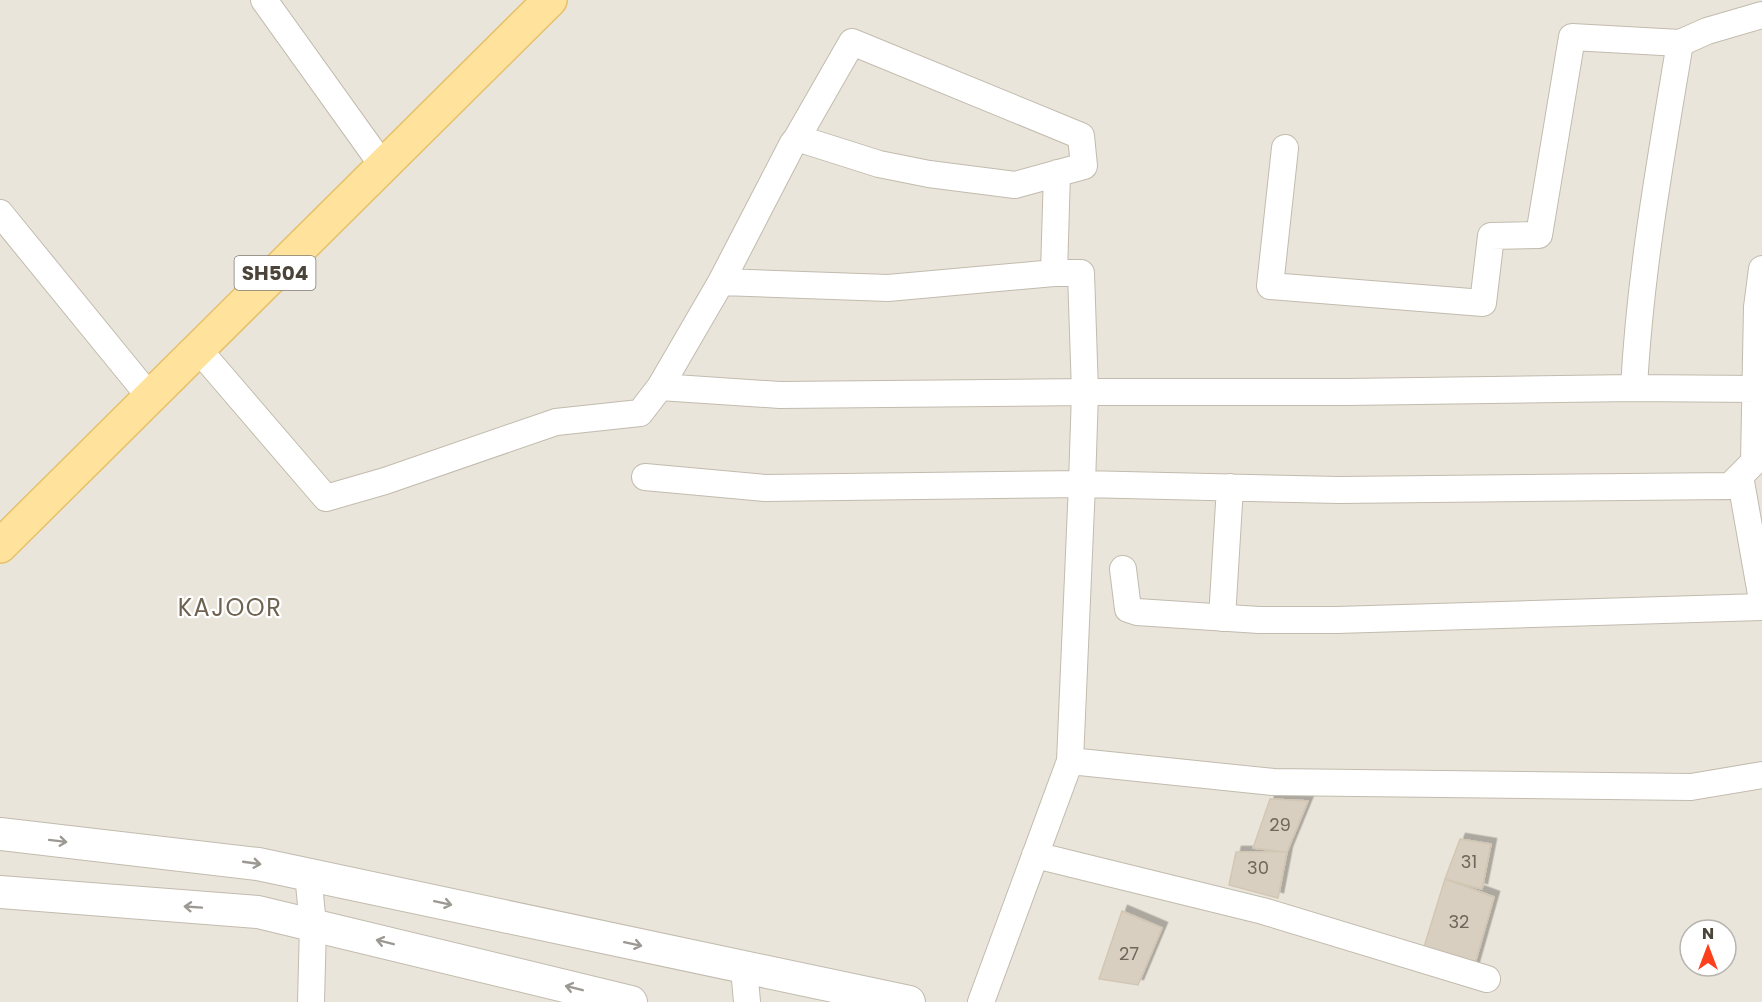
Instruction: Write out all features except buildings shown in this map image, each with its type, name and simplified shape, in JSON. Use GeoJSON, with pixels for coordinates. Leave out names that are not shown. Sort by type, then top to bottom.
{"type":"FeatureCollection","features":[{"type":"Feature","properties":{"kind":"main road","name":"SH504"},"geometry":{"type":"LineString","coordinates":[[0,546],[550,0]]}},
{"type":"Feature","properties":{"kind":"street"},"geometry":{"type":"LineString","coordinates":[[264,0],[383,166]]}},
{"type":"Feature","properties":{"kind":"street"},"geometry":{"type":"LineString","coordinates":[[1285,148],[1270,286],[1483,303],[1491,236],[1539,235],[1572,37],[1680,43],[1707,31],[1762,15]]}},
{"type":"Feature","properties":{"kind":"street"},"geometry":{"type":"LineString","coordinates":[[198,349],[326,498],[385,481],[556,422],[640,413],[660,387],[721,282],[796,138],[852,42],[1081,136],[1084,166],[1015,184],[929,174],[879,164],[796,138]]}},
{"type":"Feature","properties":{"kind":"street"},"geometry":{"type":"LineString","coordinates":[[1634,388],[1638,325],[1680,43]]}},
{"type":"Feature","properties":{"kind":"street"},"geometry":{"type":"LineString","coordinates":[[1054,273],[1057,173]]}},
{"type":"Feature","properties":{"kind":"street"},"geometry":{"type":"LineString","coordinates":[[0,213],[150,397]]}},
{"type":"Feature","properties":{"kind":"street"},"geometry":{"type":"LineString","coordinates":[[645,477],[765,488],[1082,484],[1351,490],[1730,486],[1754,462],[1757,307],[1762,270]]}},
{"type":"Feature","properties":{"kind":"street"},"geometry":{"type":"LineString","coordinates":[[721,282],[888,288],[1054,273],[1081,273],[1085,392],[1070,761],[981,1002]]}},
{"type":"Feature","properties":{"kind":"street"},"geometry":{"type":"LineString","coordinates":[[660,387],[780,395],[1756,389]]}},
{"type":"Feature","properties":{"kind":"street"},"geometry":{"type":"LineString","coordinates":[[1740,476],[1762,600]]}},
{"type":"Feature","properties":{"kind":"street"},"geometry":{"type":"LineString","coordinates":[[1222,618],[1230,488]]}},
{"type":"Feature","properties":{"kind":"street"},"geometry":{"type":"LineString","coordinates":[[1123,569],[1128,609],[1137,612],[1222,618],[1337,620],[1762,608]]}},
{"type":"Feature","properties":{"kind":"street"},"geometry":{"type":"LineString","coordinates":[[1070,761],[1273,782],[1691,787],[1762,776]]}},
{"type":"Feature","properties":{"kind":"street"},"geometry":{"type":"LineString","coordinates":[[0,834],[258,864],[909,1002]]}},
{"type":"Feature","properties":{"kind":"street"},"geometry":{"type":"LineString","coordinates":[[1035,855],[1263,911],[1487,979]]}},
{"type":"Feature","properties":{"kind":"street"},"geometry":{"type":"LineString","coordinates":[[308,874],[313,925],[311,1002]]}},
{"type":"Feature","properties":{"kind":"street"},"geometry":{"type":"LineString","coordinates":[[0,892],[258,912],[631,1002]]}},
{"type":"Feature","properties":{"kind":"street"},"geometry":{"type":"LineString","coordinates":[[744,968],[747,1002]]}},
{"type":"Feature","properties":{"kind":"shaded area"},"geometry":{"type":"Polygon","coordinates":[[[0,0],[1762,0],[1762,1002],[0,1002],[0,0]]]}},
{"type":"Feature","properties":{"kind":"district","name":"KAJOOR"},"geometry":{"type":"Point","coordinates":[230,608]}}]}
